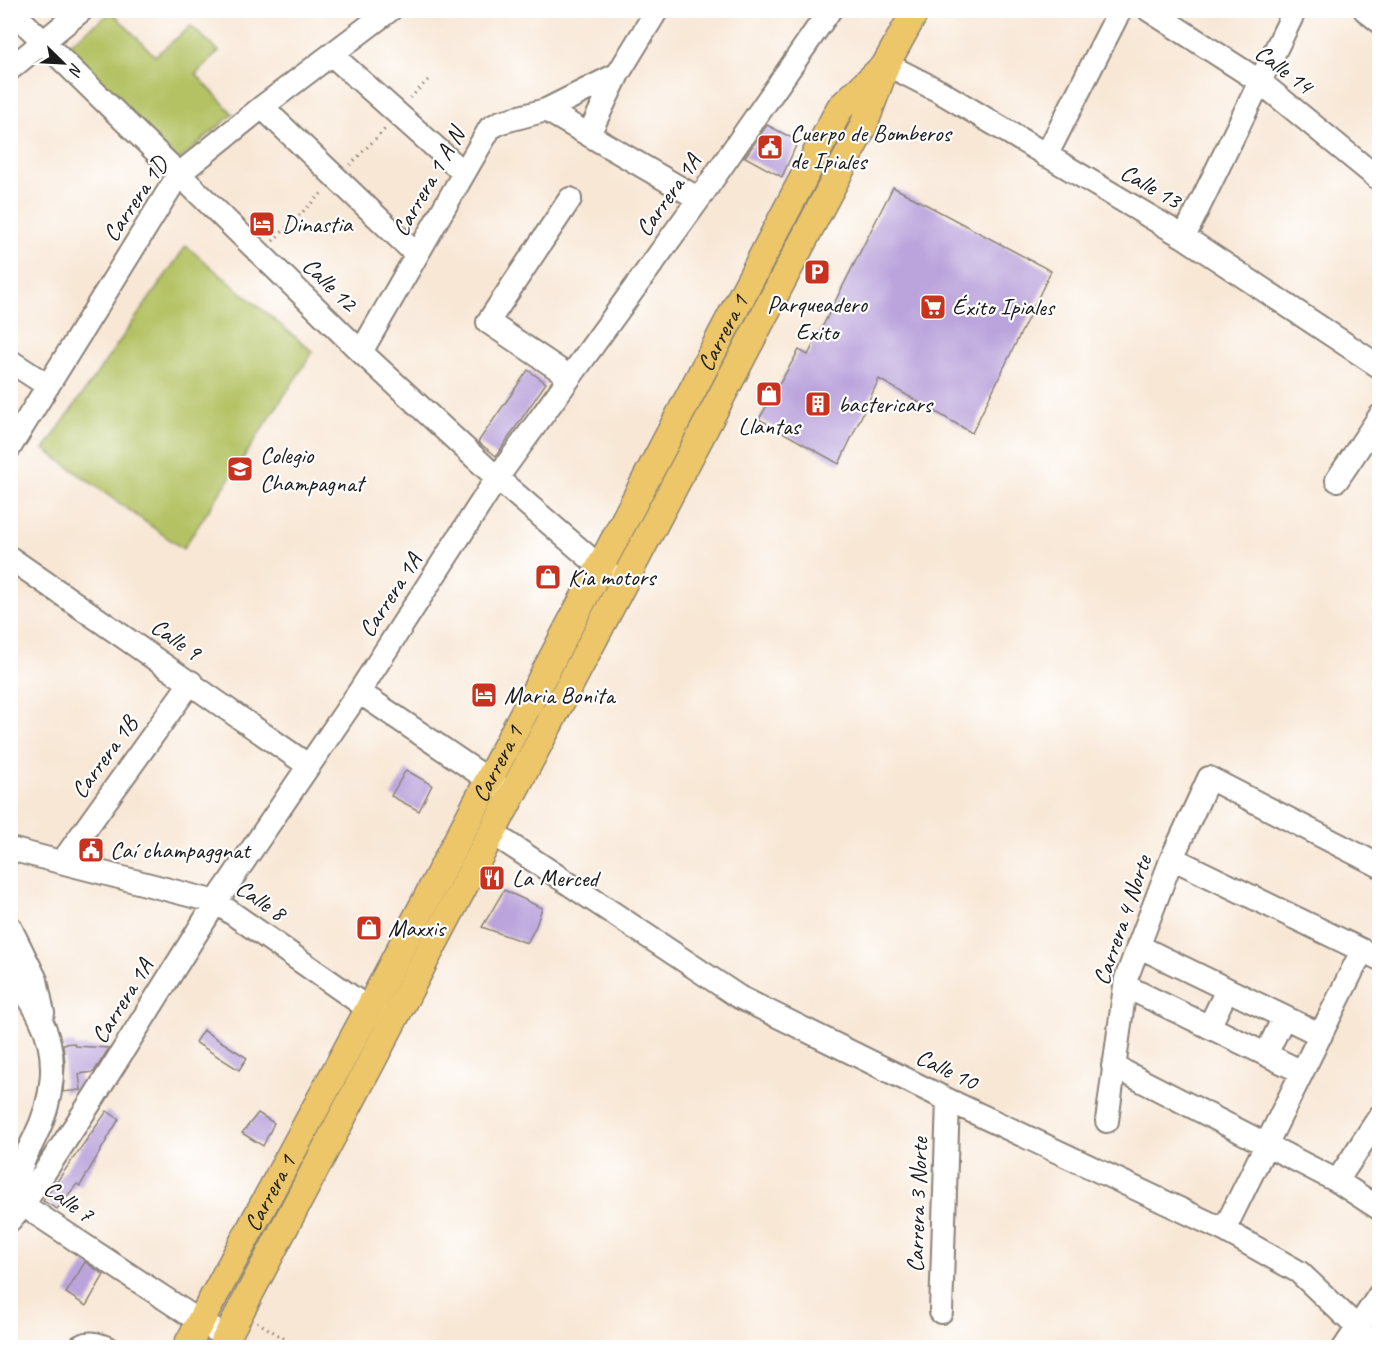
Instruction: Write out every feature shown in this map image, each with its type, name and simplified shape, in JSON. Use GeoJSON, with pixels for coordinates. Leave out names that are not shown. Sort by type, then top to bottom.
{"type":"FeatureCollection","features":[{"type":"Feature","properties":{"kind":"main road","name":"Carrera 1"},"geometry":{"type":"LineString","coordinates":[[224,1342],[381,1014],[500,788],[622,583],[863,127],[886,64],[916,10]]}},
{"type":"Feature","properties":{"kind":"main road","name":"Carrera 1"},"geometry":{"type":"LineString","coordinates":[[186,1347],[381,1014],[491,832],[500,788],[600,567],[840,108],[886,64]]}},
{"type":"Feature","properties":{"kind":"main road"},"geometry":{"type":"LineString","coordinates":[[772,238],[797,251]]}},
{"type":"Feature","properties":{"kind":"street","name":"Calle 12"},"geometry":{"type":"LineString","coordinates":[[11,10],[361,352],[498,478],[600,567],[622,583]]}},
{"type":"Feature","properties":{"kind":"street"},"geometry":{"type":"LineString","coordinates":[[10,69],[82,10]]}},
{"type":"Feature","properties":{"kind":"street","name":"Carrera 1D"},"geometry":{"type":"LineString","coordinates":[[10,447],[179,174],[262,107],[390,10]]}},
{"type":"Feature","properties":{"kind":"street"},"geometry":{"type":"LineString","coordinates":[[589,134],[618,74],[657,10]]}},
{"type":"Feature","properties":{"kind":"street","name":"Carrera 1A"},"geometry":{"type":"LineString","coordinates":[[17,1212],[94,1096],[216,902],[359,692],[498,478],[699,199],[830,10]]}},
{"type":"Feature","properties":{"kind":"street"},"geometry":{"type":"LineString","coordinates":[[1046,156],[1120,10]]}},
{"type":"Feature","properties":{"kind":"street","name":"Calle 14"},"geometry":{"type":"LineString","coordinates":[[1149,10],[1259,81],[1380,180]]}},
{"type":"Feature","properties":{"kind":"street"},"geometry":{"type":"LineString","coordinates":[[1184,237],[1295,10]]}},
{"type":"Feature","properties":{"kind":"street"},"geometry":{"type":"LineString","coordinates":[[1365,10],[1380,22]]}},
{"type":"Feature","properties":{"kind":"street"},"geometry":{"type":"LineString","coordinates":[[332,56],[463,172]]}},
{"type":"Feature","properties":{"kind":"street","name":"Calle 13"},"geometry":{"type":"LineString","coordinates":[[886,64],[939,91],[1184,237],[1380,368]]}},
{"type":"Feature","properties":{"kind":"street","name":"Carrera 1 A N"},"geometry":{"type":"LineString","coordinates":[[361,352],[490,128],[501,122],[546,110],[618,74]]}},
{"type":"Feature","properties":{"kind":"street"},"geometry":{"type":"LineString","coordinates":[[262,107],[417,255]]}},
{"type":"Feature","properties":{"kind":"street"},"geometry":{"type":"LineString","coordinates":[[546,110],[699,199]]}},
{"type":"Feature","properties":{"kind":"street"},"geometry":{"type":"LineString","coordinates":[[570,199],[488,322],[570,377]]}},
{"type":"Feature","properties":{"kind":"street"},"geometry":{"type":"LineString","coordinates":[[10,360],[48,386]]}},
{"type":"Feature","properties":{"kind":"street"},"geometry":{"type":"LineString","coordinates":[[1337,480],[1380,416]]}},
{"type":"Feature","properties":{"kind":"street","name":"Calle 9"},"geometry":{"type":"LineString","coordinates":[[10,558],[309,766]]}},
{"type":"Feature","properties":{"kind":"street","name":"Carrera 1B"},"geometry":{"type":"LineString","coordinates":[[62,862],[191,682]]}},
{"type":"Feature","properties":{"kind":"street"},"geometry":{"type":"LineString","coordinates":[[359,692],[500,788]]}},
{"type":"Feature","properties":{"kind":"street","name":"Carrera 4 Norte"},"geometry":{"type":"LineString","coordinates":[[1107,1121],[1125,986],[1172,858],[1209,778],[1380,866]]}},
{"type":"Feature","properties":{"kind":"street","name":"Calle 10"},"geometry":{"type":"LineString","coordinates":[[491,832],[739,997],[948,1100],[1224,1230],[1299,1272],[1379,1347]]}},
{"type":"Feature","properties":{"kind":"street","name":"Calle 8"},"geometry":{"type":"LineString","coordinates":[[10,849],[216,902],[381,1014]]}},
{"type":"Feature","properties":{"kind":"street"},"geometry":{"type":"LineString","coordinates":[[1172,858],[1371,955],[1321,1035],[1224,1230]]}},
{"type":"Feature","properties":{"kind":"street"},"geometry":{"type":"LineString","coordinates":[[10,927],[36,980],[46,1029]]}},
{"type":"Feature","properties":{"kind":"street"},"geometry":{"type":"LineString","coordinates":[[1138,946],[1321,1035]]}},
{"type":"Feature","properties":{"kind":"street","name":"Calle 7"},"geometry":{"type":"LineString","coordinates":[[10,977],[30,999],[46,1029],[52,1054],[52,1084],[45,1113],[24,1156],[17,1212],[200,1321],[224,1342]]}},
{"type":"Feature","properties":{"kind":"street"},"geometry":{"type":"LineString","coordinates":[[1125,986],[1302,1072]]}},
{"type":"Feature","properties":{"kind":"street"},"geometry":{"type":"LineString","coordinates":[[1209,1027],[1227,990]]}},
{"type":"Feature","properties":{"kind":"street"},"geometry":{"type":"LineString","coordinates":[[1266,1054],[1284,1017]]}},
{"type":"Feature","properties":{"kind":"street"},"geometry":{"type":"LineString","coordinates":[[1113,1066],[1337,1181],[1380,1209]]}},
{"type":"Feature","properties":{"kind":"street","name":"Carrera 3 Norte"},"geometry":{"type":"LineString","coordinates":[[941,1312],[948,1100]]}},
{"type":"Feature","properties":{"kind":"street"},"geometry":{"type":"LineString","coordinates":[[1337,1181],[1380,1116]]}},
{"type":"Feature","properties":{"kind":"street"},"geometry":{"type":"LineString","coordinates":[[1344,1347],[1380,1294]]}},
{"type":"Feature","properties":{"kind":"street"},"geometry":{"type":"LineString","coordinates":[[78,1347],[92,1342],[108,1347]]}},
{"type":"Feature","properties":{"kind":"path"},"geometry":{"type":"LineString","coordinates":[[396,112],[428,80]]}},
{"type":"Feature","properties":{"kind":"green space"},"geometry":{"type":"Polygon","coordinates":[[[112,12],[155,56],[191,26],[219,51],[196,74],[233,114],[178,161],[62,49],[112,12]]]}},
{"type":"Feature","properties":{"kind":"green space"},"geometry":{"type":"Polygon","coordinates":[[[186,246],[313,352],[183,549],[44,449],[186,246]]]}},
{"type":"Feature","properties":{"kind":"building","name":"Cuerpo de Bomberos de Ipiales"},"geometry":{"type":"Polygon","coordinates":[[[767,125],[798,141],[782,177],[745,157],[767,125]]]}},
{"type":"Feature","properties":{"kind":"building","name":"Éxito Ipiales"},"geometry":{"type":"Polygon","coordinates":[[[893,187],[1051,271],[972,433],[879,379],[839,464],[759,419],[799,350],[808,355],[893,187]]]}},
{"type":"Feature","properties":{"kind":"building"},"geometry":{"type":"Polygon","coordinates":[[[528,370],[546,383],[496,456],[478,442],[528,370]]]}},
{"type":"Feature","properties":{"kind":"building"},"geometry":{"type":"Polygon","coordinates":[[[406,770],[432,785],[419,811],[391,796],[406,770]]]}},
{"type":"Feature","properties":{"kind":"building"},"geometry":{"type":"Polygon","coordinates":[[[504,890],[542,908],[527,943],[482,927],[504,890]]]}},
{"type":"Feature","properties":{"kind":"building"},"geometry":{"type":"Polygon","coordinates":[[[203,1030],[247,1058],[239,1070],[195,1042],[203,1030]]]}},
{"type":"Feature","properties":{"kind":"building"},"geometry":{"type":"Polygon","coordinates":[[[74,1043],[75,1046],[109,1048],[94,1072],[79,1074],[81,1090],[63,1092],[65,1064],[63,1044],[74,1043]]]}},
{"type":"Feature","properties":{"kind":"building"},"geometry":{"type":"Polygon","coordinates":[[[107,1111],[119,1119],[80,1186],[77,1184],[57,1209],[43,1201],[107,1111]]]}},
{"type":"Feature","properties":{"kind":"building"},"geometry":{"type":"Polygon","coordinates":[[[258,1113],[274,1123],[263,1146],[242,1133],[258,1113]]]}},
{"type":"Feature","properties":{"kind":"building"},"geometry":{"type":"Polygon","coordinates":[[[85,1262],[104,1275],[86,1306],[66,1293],[85,1262]]]}},
{"type":"Feature","properties":{"kind":"place","name":"Cuerpo de Bomberos de Ipiales"},"geometry":{"type":"Point","coordinates":[770,147]}},
{"type":"Feature","properties":{"kind":"place","name":"Dinastia"},"geometry":{"type":"Point","coordinates":[262,224]}},
{"type":"Feature","properties":{"kind":"place","name":"Parqueadero Exito"},"geometry":{"type":"Point","coordinates":[817,272]}},
{"type":"Feature","properties":{"kind":"place","name":"Éxito Ipiales"},"geometry":{"type":"Point","coordinates":[933,307]}},
{"type":"Feature","properties":{"kind":"place","name":"Llantas"},"geometry":{"type":"Point","coordinates":[769,394]}},
{"type":"Feature","properties":{"kind":"place","name":"bactericars"},"geometry":{"type":"Point","coordinates":[818,404]}},
{"type":"Feature","properties":{"kind":"place","name":"Colegio Champagnat"},"geometry":{"type":"Point","coordinates":[240,469]}},
{"type":"Feature","properties":{"kind":"place","name":"Kia motors"},"geometry":{"type":"Point","coordinates":[548,577]}},
{"type":"Feature","properties":{"kind":"place","name":"Maria Bonita"},"geometry":{"type":"Point","coordinates":[484,695]}},
{"type":"Feature","properties":{"kind":"place","name":"Caí champaggnat"},"geometry":{"type":"Point","coordinates":[91,850]}},
{"type":"Feature","properties":{"kind":"place","name":"La Merced"},"geometry":{"type":"Point","coordinates":[492,878]}},
{"type":"Feature","properties":{"kind":"place","name":"Maxxis"},"geometry":{"type":"Point","coordinates":[369,928]}}]}
